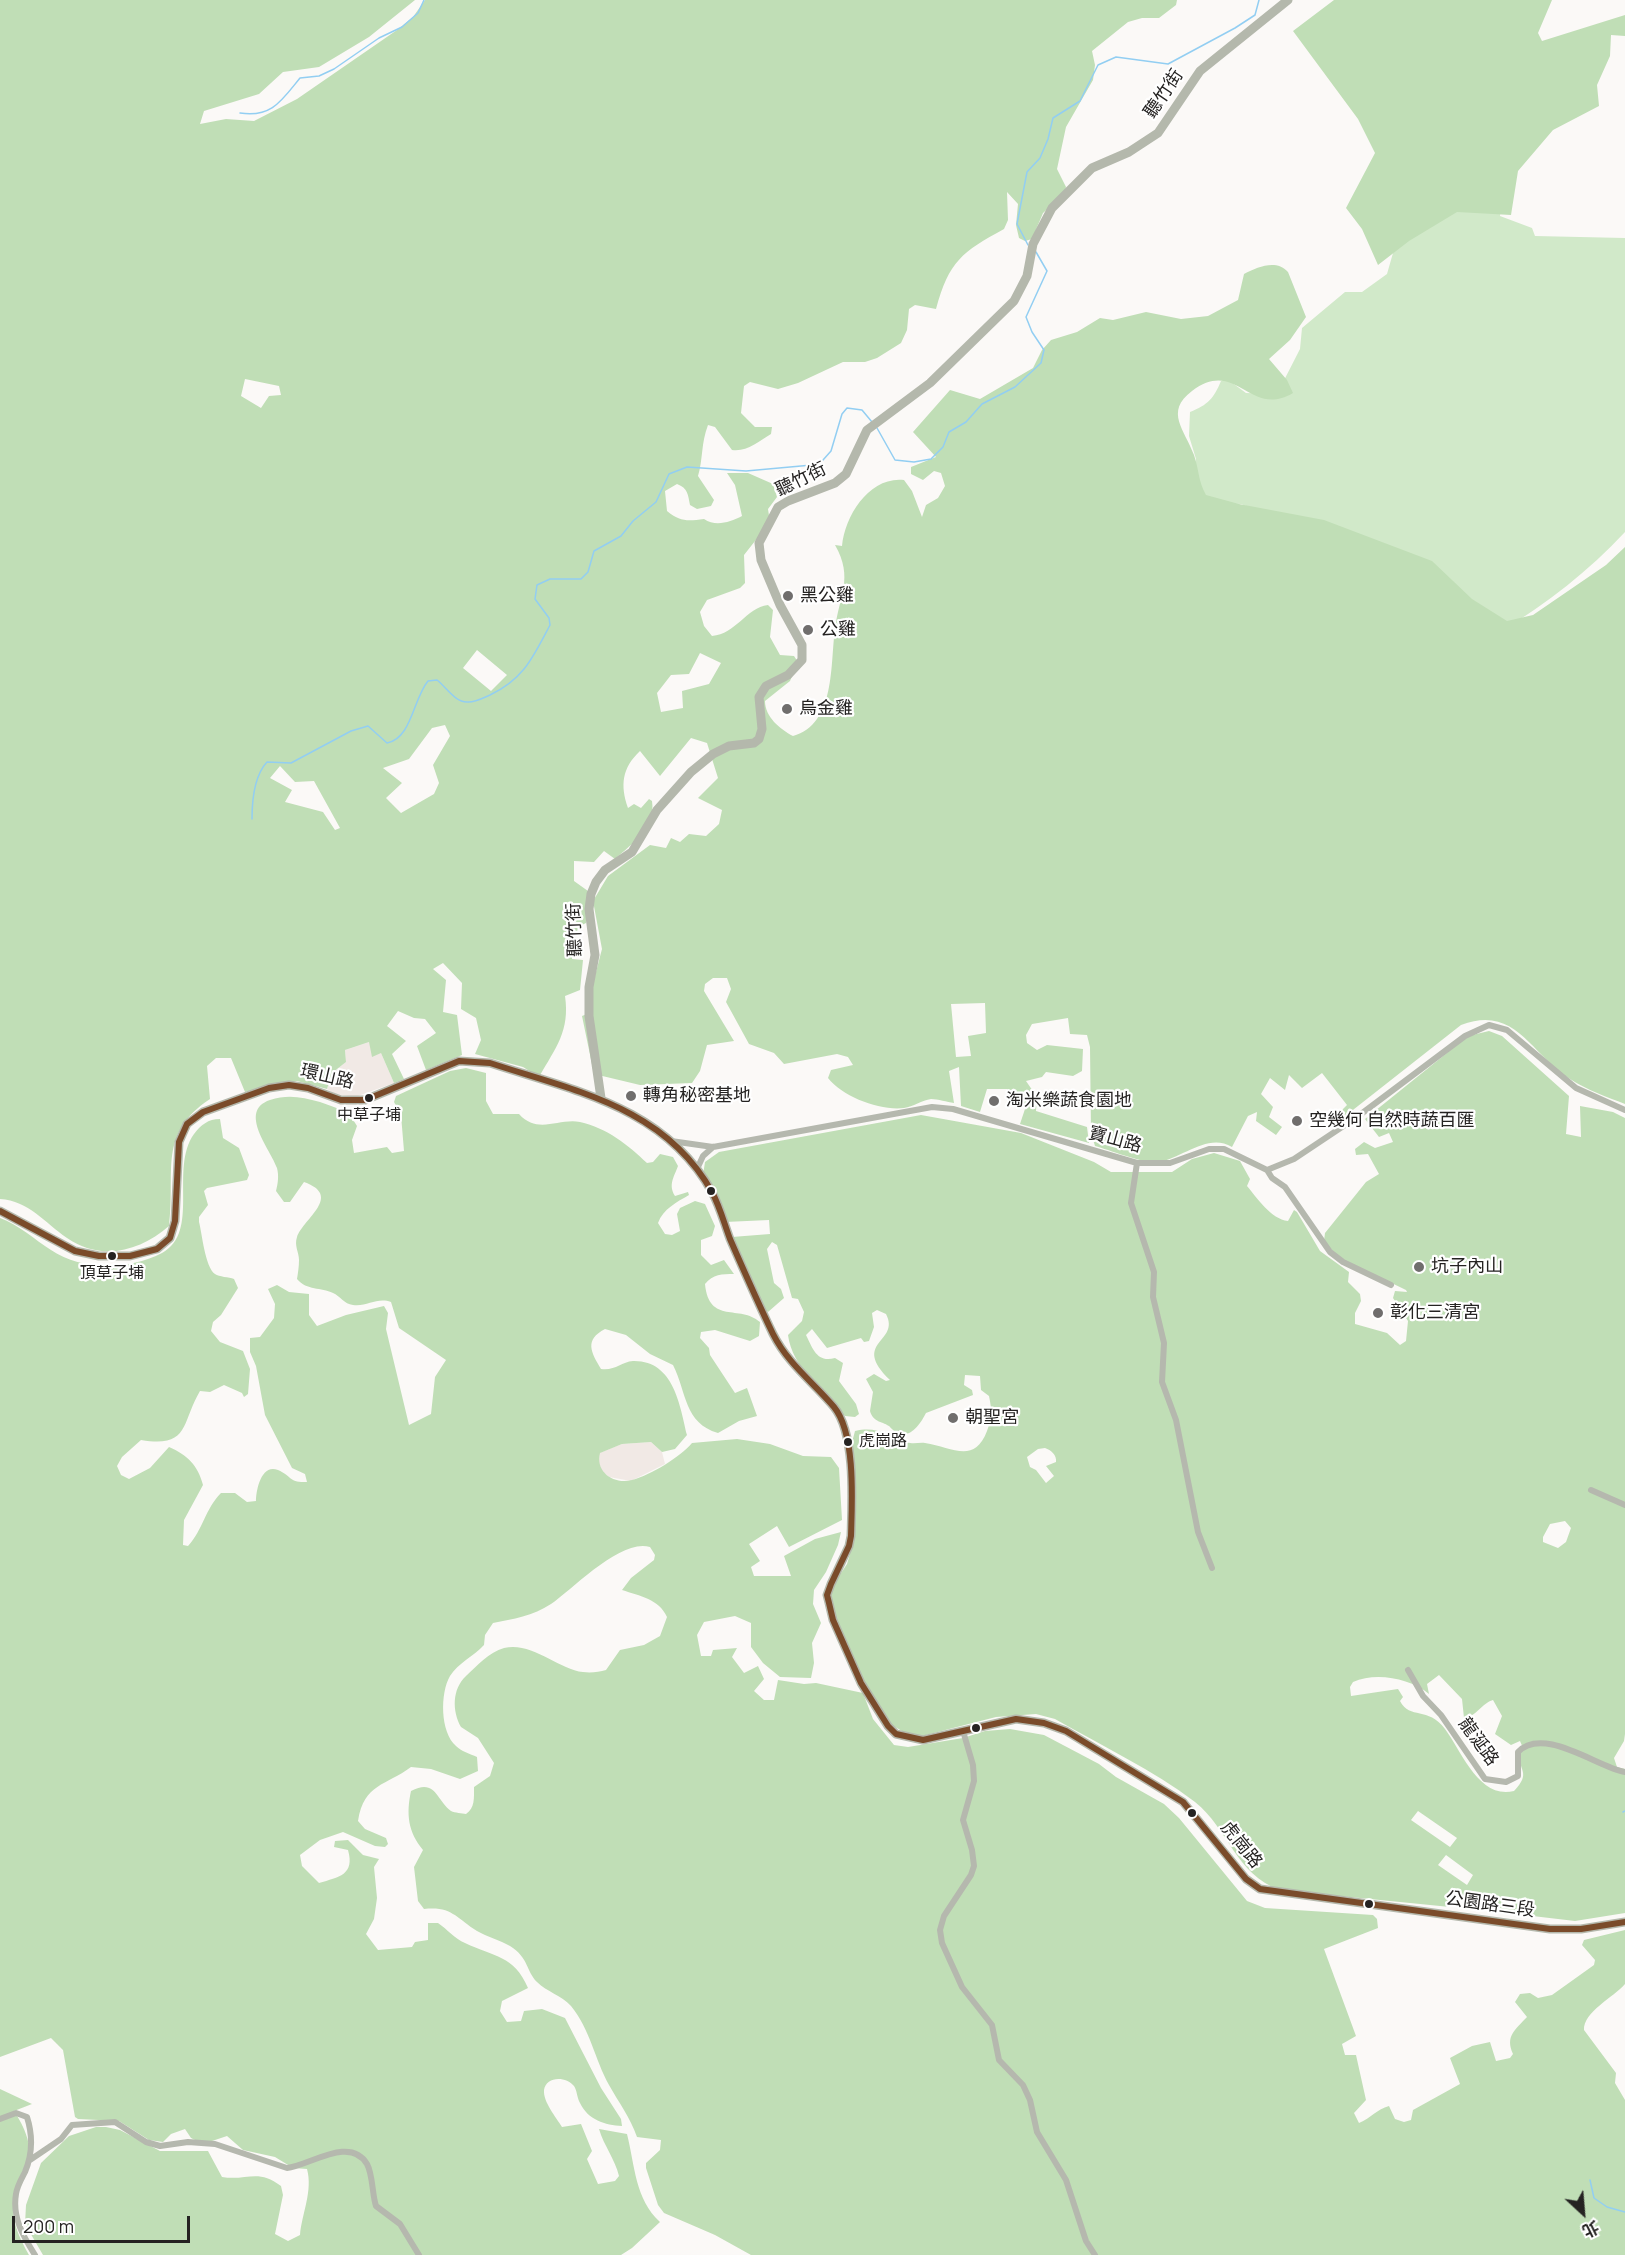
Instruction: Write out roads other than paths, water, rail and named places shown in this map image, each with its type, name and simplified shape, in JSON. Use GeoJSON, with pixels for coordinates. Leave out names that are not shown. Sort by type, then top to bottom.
{"type":"FeatureCollection","features":[{"type":"Feature","properties":{"kind":"main road","name":"聽竹街"},"geometry":{"type":"LineString","coordinates":[[601,1098],[589,1016],[589,987],[595,955],[589,909],[591,894],[596,882],[605,870],[632,852],[650,819],[691,772],[713,754],[729,746],[754,743],[759,739],[762,729],[759,697],[766,686],[788,675],[802,660],[802,645],[780,605],[761,560],[759,543],[771,517],[778,507],[788,501],[835,483],[846,474],[867,430],[930,383],[1014,301],[1027,276],[1033,244],[1052,208],[1092,168],[1129,152],[1158,133],[1200,71],[1288,0]]}},
{"type":"Feature","properties":{"kind":"main road","name":"環山路"},"geometry":{"type":"LineString","coordinates":[[0,1211],[75,1251],[87,1254],[130,1256],[157,1249],[171,1238],[175,1221],[179,1143],[187,1124],[203,1112],[269,1088],[289,1085],[308,1088],[341,1100],[365,1100],[459,1061],[490,1063],[601,1098],[631,1112],[670,1141],[697,1169]]}},
{"type":"Feature","properties":{"kind":"main road","name":"虎崗路"},"geometry":{"type":"LineString","coordinates":[[697,1169],[712,1193],[774,1336],[790,1361],[835,1408],[847,1432],[851,1536],[849,1546],[827,1595],[833,1620],[861,1683],[888,1726],[896,1734],[923,1740],[1016,1719],[1044,1723],[1066,1731],[1182,1802],[1246,1879],[1260,1889],[1395,1909]]}},
{"type":"Feature","properties":{"kind":"main road","name":"公園路三段"},"geometry":{"type":"LineString","coordinates":[[1395,1909],[1550,1929],[1581,1929],[1625,1922]]}},
{"type":"Feature","properties":{"kind":"street"},"geometry":{"type":"LineString","coordinates":[[1267,1170],[1294,1160],[1357,1117],[1465,1036],[1490,1025],[1507,1030],[1576,1088],[1625,1110]]}},
{"type":"Feature","properties":{"kind":"street","name":"寶山路"},"geometry":{"type":"LineString","coordinates":[[670,1141],[713,1147],[932,1107],[953,1109],[1137,1162],[1170,1163],[1209,1149],[1224,1149],[1267,1170],[1272,1178],[1285,1187],[1330,1252],[1343,1262],[1391,1285]]}},
{"type":"Feature","properties":{"kind":"street"},"geometry":{"type":"LineString","coordinates":[[697,1169],[703,1156],[713,1147]]}},
{"type":"Feature","properties":{"kind":"street"},"geometry":{"type":"LineString","coordinates":[[1137,1162],[1131,1203],[1154,1272],[1153,1297],[1164,1343],[1162,1382],[1176,1420],[1198,1532],[1212,1568]]}},
{"type":"Feature","properties":{"kind":"street"},"geometry":{"type":"LineString","coordinates":[[1591,1490],[1625,1505]]}},
{"type":"Feature","properties":{"kind":"street","name":"龍涎路"},"geometry":{"type":"LineString","coordinates":[[1408,1670],[1423,1696],[1441,1715],[1485,1779],[1506,1782],[1518,1776],[1518,1752],[1529,1745],[1570,1749],[1625,1772]]}},
{"type":"Feature","properties":{"kind":"street"},"geometry":{"type":"LineString","coordinates":[[963,1731],[973,1765],[974,1781],[963,1820],[974,1866],[971,1875],[944,1916],[940,1930],[942,1943],[962,1987],[992,2025],[999,2060],[1025,2091],[1037,2132],[1066,2180],[1086,2241],[1095,2255]]}},
{"type":"Feature","properties":{"kind":"street"},"geometry":{"type":"LineString","coordinates":[[0,2119],[16,2113],[27,2117],[32,2133],[30,2160],[15,2193],[16,2219],[21,2233],[35,2255]]}},
{"type":"Feature","properties":{"kind":"street"},"geometry":{"type":"LineString","coordinates":[[30,2160],[60,2139],[72,2125],[115,2122],[146,2142],[160,2146],[188,2142],[215,2144],[287,2168],[296,2167],[327,2154],[346,2152],[358,2156],[369,2166],[376,2206],[400,2224],[419,2255]]}},
{"type":"Feature","properties":{"kind":"waterway"},"geometry":{"type":"LineString","coordinates":[[240,113],[260,113],[275,106],[300,78],[319,76],[334,69],[379,38],[402,27],[418,13],[424,0]]}},
{"type":"Feature","properties":{"kind":"waterway"},"geometry":{"type":"LineString","coordinates":[[1028,245],[1017,224],[1027,172],[1040,158],[1053,118],[1080,101],[1098,65],[1116,57],[1168,64],[1255,15],[1259,0]]}},
{"type":"Feature","properties":{"kind":"waterway"},"geometry":{"type":"LineString","coordinates":[[877,428],[895,460],[914,462],[931,459],[943,447],[949,432],[966,422],[982,404],[1015,387],[1041,363],[1044,350],[1032,332],[1026,317],[1047,271],[1036,252]]}},
{"type":"Feature","properties":{"kind":"waterway"},"geometry":{"type":"LineString","coordinates":[[252,819],[253,797],[257,781],[267,762],[291,763],[351,731],[368,726],[387,743],[395,740],[407,726],[428,681],[437,680],[459,700],[470,702],[490,695],[511,682],[533,657],[550,625],[549,618],[535,599],[537,585],[550,579],[581,579],[588,572],[594,551],[621,536],[633,521],[656,502],[669,474],[687,467],[746,471],[812,465],[823,460],[831,451],[842,414],[847,408],[862,410],[872,422]]}},
{"type":"Feature","properties":{"kind":"waterway"},"geometry":{"type":"LineString","coordinates":[[1590,2180],[1594,2198],[1607,2207],[1625,2212]]}},
{"type":"Feature","properties":{"kind":"place","name":"黑公雞"},"geometry":{"type":"Point","coordinates":[788,596]}},
{"type":"Feature","properties":{"kind":"place","name":"公雞"},"geometry":{"type":"Point","coordinates":[808,630]}},
{"type":"Feature","properties":{"kind":"place","name":"烏金雞"},"geometry":{"type":"Point","coordinates":[787,709]}},
{"type":"Feature","properties":{"kind":"place","name":"轉角秘密基地"},"geometry":{"type":"Point","coordinates":[631,1096]}},
{"type":"Feature","properties":{"kind":"place","name":"中草子埔"},"geometry":{"type":"Point","coordinates":[369,1098]}},
{"type":"Feature","properties":{"kind":"place","name":"淘米樂蔬食園地"},"geometry":{"type":"Point","coordinates":[994,1101]}},
{"type":"Feature","properties":{"kind":"place","name":"空幾何 自然時蔬百匯"},"geometry":{"type":"Point","coordinates":[1297,1121]}},
{"type":"Feature","properties":{"kind":"place","name":"頂草子埔"},"geometry":{"type":"Point","coordinates":[112,1256]}},
{"type":"Feature","properties":{"kind":"place","name":"坑子內山"},"geometry":{"type":"Point","coordinates":[1419,1267]}},
{"type":"Feature","properties":{"kind":"place","name":"彰化三清宮"},"geometry":{"type":"Point","coordinates":[1378,1313]}},
{"type":"Feature","properties":{"kind":"place","name":"朝聖宮"},"geometry":{"type":"Point","coordinates":[953,1418]}},
{"type":"Feature","properties":{"kind":"place","name":"虎崗路"},"geometry":{"type":"Point","coordinates":[848,1442]}}]}
